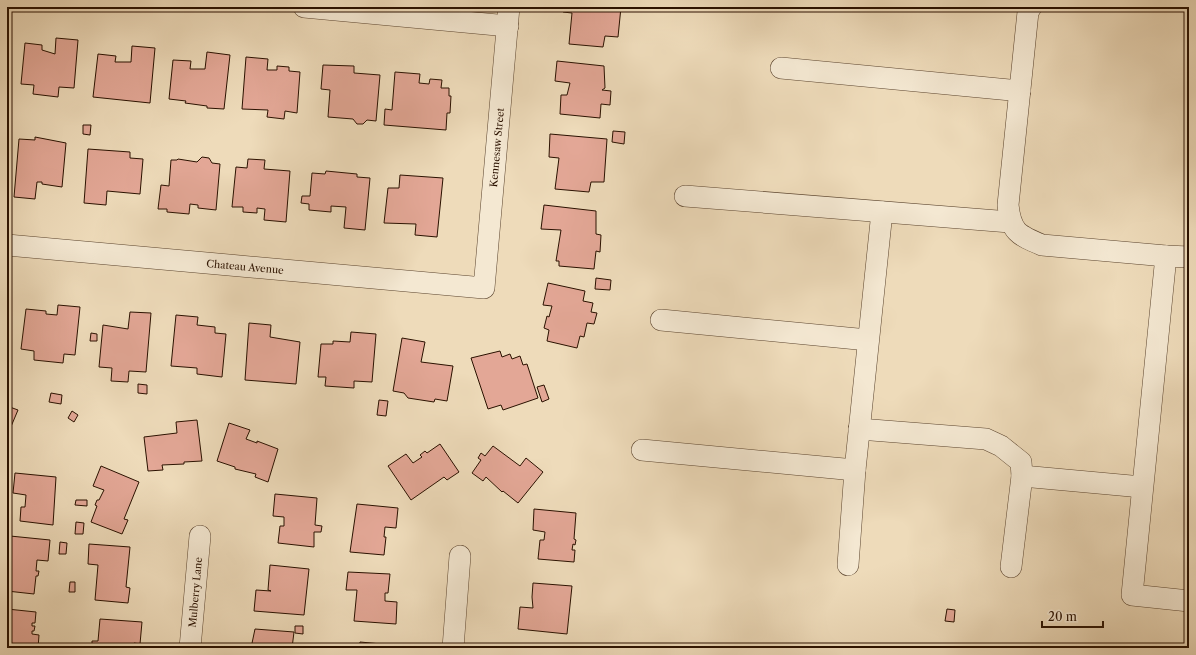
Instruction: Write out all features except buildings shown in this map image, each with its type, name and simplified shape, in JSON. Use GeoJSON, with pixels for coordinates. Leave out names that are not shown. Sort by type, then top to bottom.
{"type":"FeatureCollection","features":[{"type":"Feature","properties":{"kind":"street"},"geometry":{"type":"LineString","coordinates":[[304,7],[509,16]]}},
{"type":"Feature","properties":{"kind":"street"},"geometry":{"type":"LineString","coordinates":[[1031,7],[1028,12],[1008,205],[1010,222],[1023,237],[1042,245],[1189,257]]}},
{"type":"Feature","properties":{"kind":"street","name":"Kennesaw Street"},"geometry":{"type":"LineString","coordinates":[[484,288],[509,16]]}},
{"type":"Feature","properties":{"kind":"street"},"geometry":{"type":"LineString","coordinates":[[781,68],[1020,91]]}},
{"type":"Feature","properties":{"kind":"street"},"geometry":{"type":"LineString","coordinates":[[685,196],[1010,222]]}},
{"type":"Feature","properties":{"kind":"street"},"geometry":{"type":"LineString","coordinates":[[848,565],[855,470],[882,212]]}},
{"type":"Feature","properties":{"kind":"street","name":"Chateau Avenue"},"geometry":{"type":"LineString","coordinates":[[7,245],[484,288]]}},
{"type":"Feature","properties":{"kind":"street"},"geometry":{"type":"LineString","coordinates":[[1166,256],[1132,595],[1189,601]]}},
{"type":"Feature","properties":{"kind":"street"},"geometry":{"type":"LineString","coordinates":[[660,320],[868,340]]}},
{"type":"Feature","properties":{"kind":"street"},"geometry":{"type":"LineString","coordinates":[[859,429],[986,439],[1001,446],[1021,462],[1022,476],[1010,567]]}},
{"type":"Feature","properties":{"kind":"street"},"geometry":{"type":"LineString","coordinates":[[642,450],[855,470]]}},
{"type":"Feature","properties":{"kind":"street"},"geometry":{"type":"LineString","coordinates":[[1022,476],[1142,487]]}},
{"type":"Feature","properties":{"kind":"street","name":"Mulberry Lane"},"geometry":{"type":"LineString","coordinates":[[190,648],[200,536]]}},
{"type":"Feature","properties":{"kind":"street"},"geometry":{"type":"LineString","coordinates":[[453,648],[460,556]]}}]}
